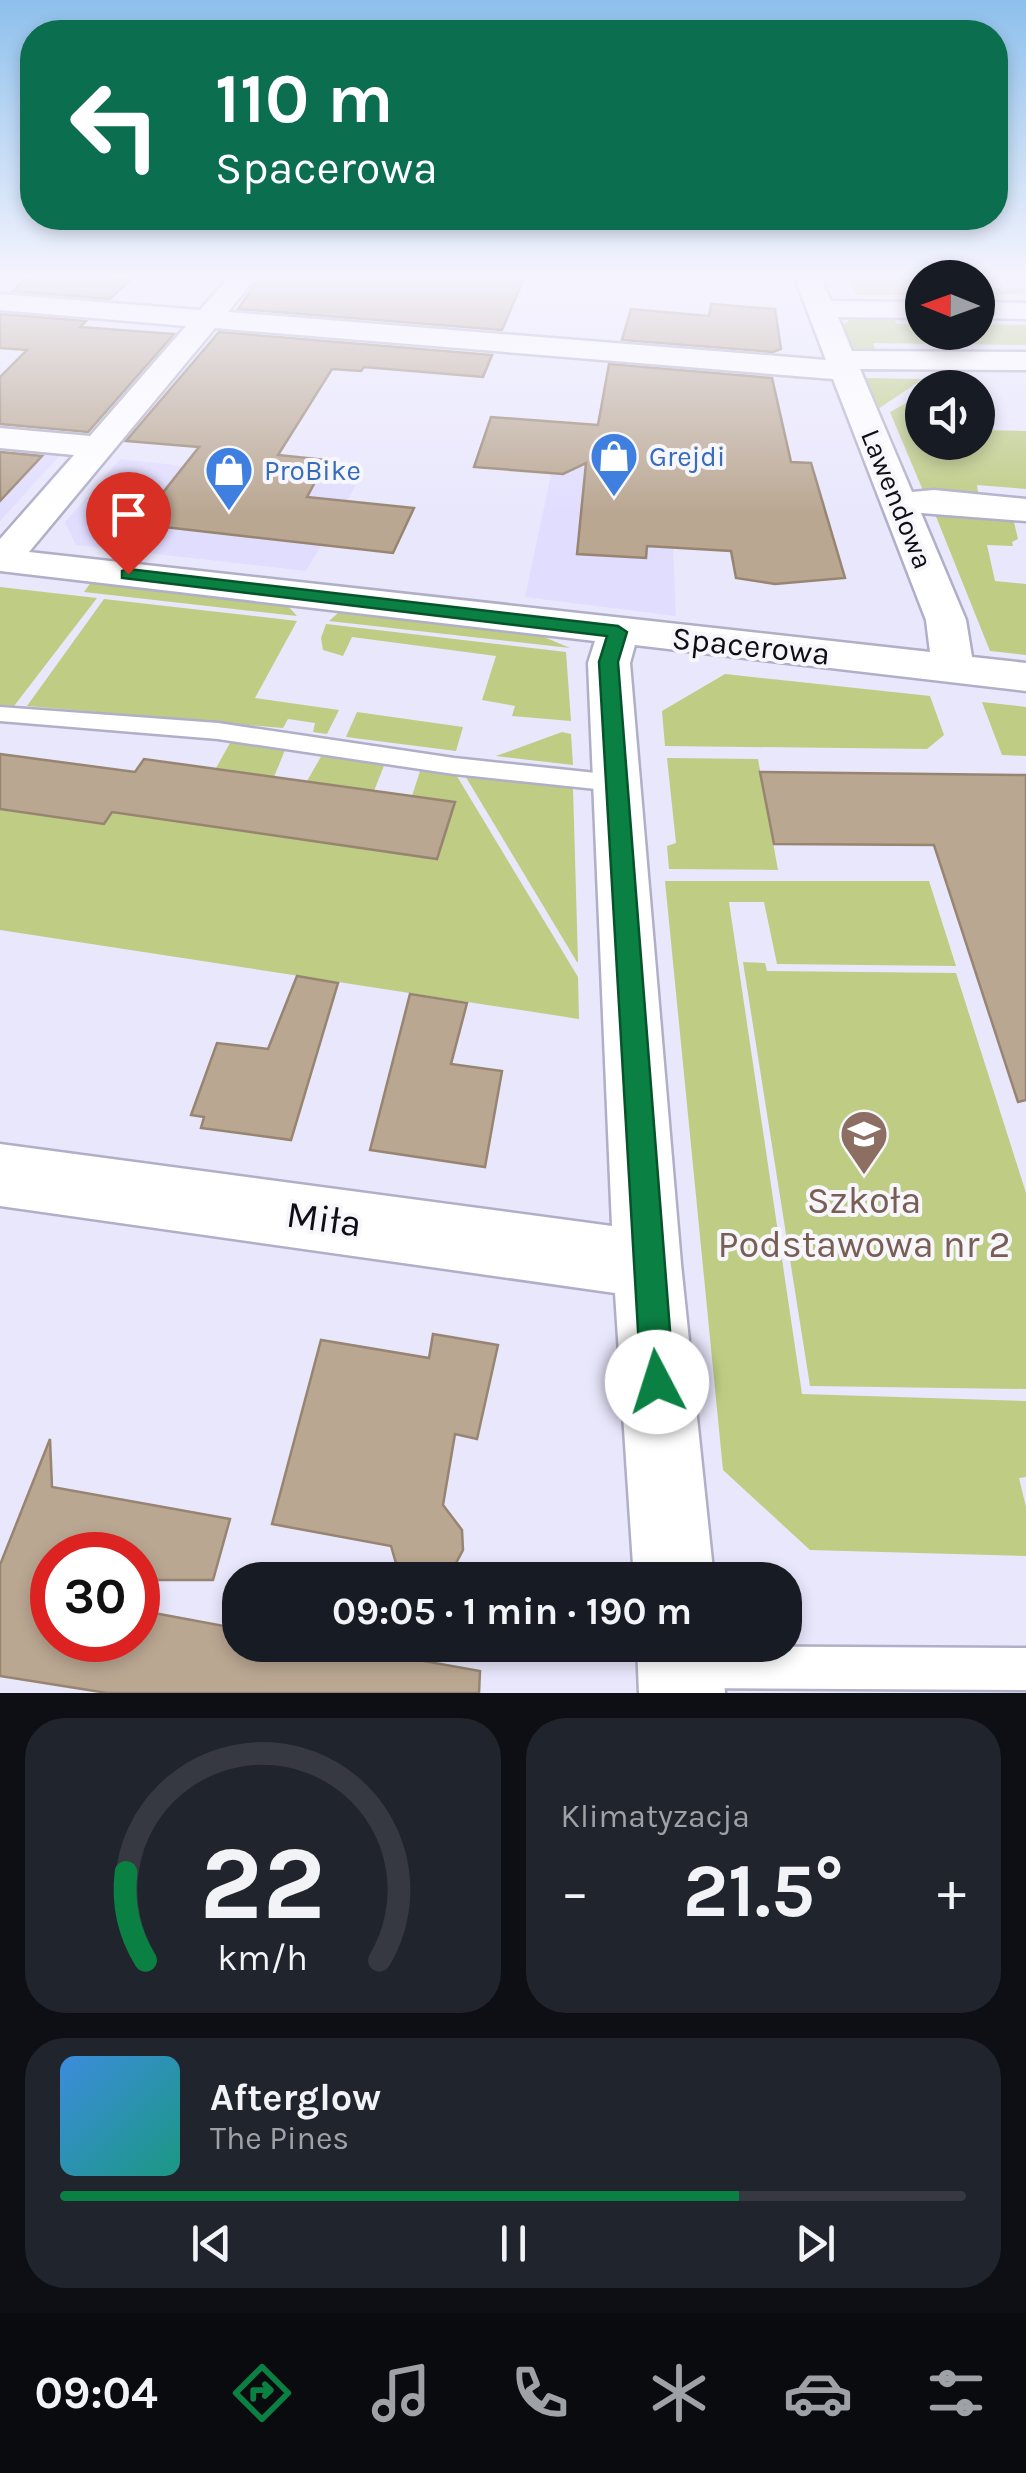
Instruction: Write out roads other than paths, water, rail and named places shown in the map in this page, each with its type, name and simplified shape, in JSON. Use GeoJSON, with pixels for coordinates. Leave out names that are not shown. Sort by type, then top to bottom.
{"type":"FeatureCollection","features":[{"type":"Feature","properties":{"kind":"street"},"geometry":{"type":"LineString","coordinates":[[1,560],[176,355]]}},
{"type":"Feature","properties":{"kind":"street"},"geometry":{"type":"LineString","coordinates":[[705,355],[843,365],[1026,361]]}},
{"type":"Feature","properties":{"kind":"street","name":"Lawendowa"},"geometry":{"type":"LineString","coordinates":[[839,355],[946,620],[953,668]]}},
{"type":"Feature","properties":{"kind":"street"},"geometry":{"type":"LineString","coordinates":[[0,438],[99,447]]}},
{"type":"Feature","properties":{"kind":"street"},"geometry":{"type":"LineString","coordinates":[[899,504],[934,501],[1026,510]]}},
{"type":"Feature","properties":{"kind":"street","name":"Spacerowa"},"geometry":{"type":"LineString","coordinates":[[1,560],[1026,676]]}},
{"type":"Feature","properties":{"kind":"street"},"geometry":{"type":"LineString","coordinates":[[618,632],[608,662],[615,783],[647,1264],[672,1562]]}},
{"type":"Feature","properties":{"kind":"street","name":"Miła"},"geometry":{"type":"LineString","coordinates":[[0,1174],[647,1264]]}},
{"type":"Feature","properties":{"kind":"lane"},"geometry":{"type":"LineString","coordinates":[[0,714],[218,731],[454,766],[615,783]]}},
{"type":"Feature","properties":{"kind":"lane"},"geometry":{"type":"LineString","coordinates":[[681,1668],[1026,1669]]}},
{"type":"Feature","properties":{"kind":"place","name":"Grejdi"},"geometry":{"type":"Point","coordinates":[614,498]}},
{"type":"Feature","properties":{"kind":"place","name":"ProBike"},"geometry":{"type":"Point","coordinates":[229,512]}},
{"type":"Feature","properties":{"kind":"place","name":"Szkoła Podstawowa nr 2"},"geometry":{"type":"Point","coordinates":[864,1176]}}]}
